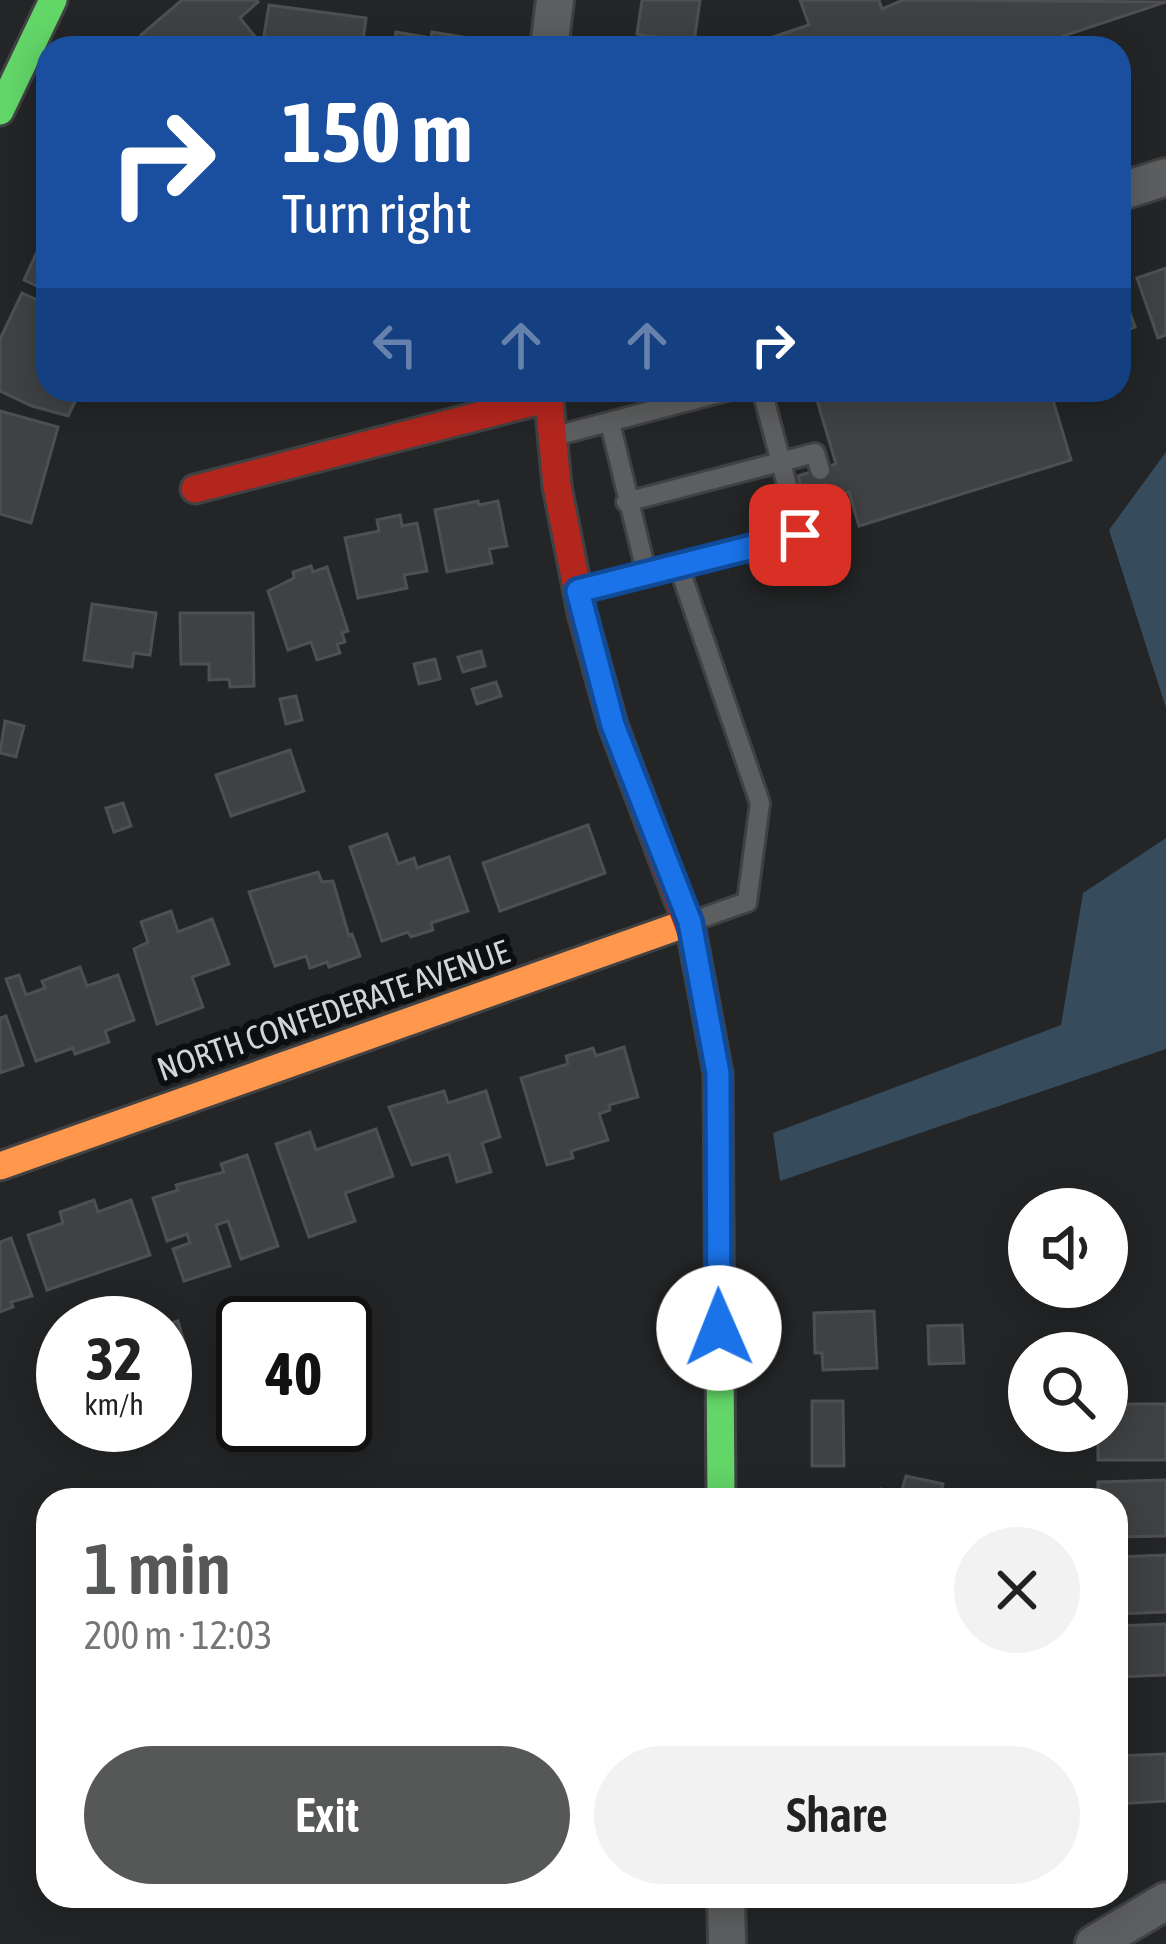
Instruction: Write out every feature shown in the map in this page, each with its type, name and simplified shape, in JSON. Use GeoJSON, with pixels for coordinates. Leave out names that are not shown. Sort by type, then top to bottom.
{"type":"FeatureCollection","features":[{"type":"Feature","properties":{"kind":"street"},"geometry":{"type":"LineString","coordinates":[[0,111],[53,0]]}},
{"type":"Feature","properties":{"kind":"street"},"geometry":{"type":"LineString","coordinates":[[550,36],[555,0]]}},
{"type":"Feature","properties":{"kind":"street"},"geometry":{"type":"LineString","coordinates":[[1131,188],[1166,177]]}},
{"type":"Feature","properties":{"kind":"street"},"geometry":{"type":"LineString","coordinates":[[195,489],[518,402]]}},
{"type":"Feature","properties":{"kind":"street"},"geometry":{"type":"LineString","coordinates":[[549,402],[557,487],[578,591],[613,725],[690,922],[718,1073],[721,1488]]}},
{"type":"Feature","properties":{"kind":"street","name":"NORTH CONFEDERATE AVENUE"},"geometry":{"type":"LineString","coordinates":[[0,1166],[690,922]]}},
{"type":"Feature","properties":{"kind":"street"},"geometry":{"type":"LineString","coordinates":[[1094,1944],[1166,1901]]}},
{"type":"Feature","properties":{"kind":"street"},"geometry":{"type":"LineString","coordinates":[[726,1908],[727,1944]]}},
{"type":"Feature","properties":{"kind":"lane"},"geometry":{"type":"LineString","coordinates":[[552,436],[686,402]]}},
{"type":"Feature","properties":{"kind":"lane"},"geometry":{"type":"LineString","coordinates":[[765,402],[800,535]]}},
{"type":"Feature","properties":{"kind":"lane"},"geometry":{"type":"LineString","coordinates":[[610,423],[647,575]]}},
{"type":"Feature","properties":{"kind":"lane"},"geometry":{"type":"LineString","coordinates":[[626,502],[815,453],[820,470]]}},
{"type":"Feature","properties":{"kind":"lane"},"geometry":{"type":"LineString","coordinates":[[578,591],[800,535],[816,540],[836,529],[828,499]]}},
{"type":"Feature","properties":{"kind":"lane"},"geometry":{"type":"LineString","coordinates":[[680,567],[760,803],[747,902],[690,922]]}},
{"type":"Feature","properties":{"kind":"shaded area"},"geometry":{"type":"Polygon","coordinates":[[[1166,452],[1166,708],[1109,530],[1166,452]]]}},
{"type":"Feature","properties":{"kind":"shaded area"},"geometry":{"type":"Polygon","coordinates":[[[1166,838],[1166,1049],[780,1181],[773,1133],[1061,1025],[1083,893],[1166,838]]]}},
{"type":"Feature","properties":{"kind":"building"},"geometry":{"type":"Polygon","coordinates":[[[182,0],[258,2],[240,18],[255,36],[141,35],[182,0]]]}},
{"type":"Feature","properties":{"kind":"building"},"geometry":{"type":"Polygon","coordinates":[[[642,0],[700,0],[695,36],[637,34],[642,0]]]}},
{"type":"Feature","properties":{"kind":"building"},"geometry":{"type":"Polygon","coordinates":[[[800,0],[879,0],[882,9],[903,0],[1166,2],[1063,36],[776,36],[809,25],[800,0]]]}},
{"type":"Feature","properties":{"kind":"building"},"geometry":{"type":"Polygon","coordinates":[[[269,5],[366,18],[364,36],[264,36],[269,5]]]}},
{"type":"Feature","properties":{"kind":"building"},"geometry":{"type":"Polygon","coordinates":[[[36,254],[36,286],[24,280],[36,254]]]}},
{"type":"Feature","properties":{"kind":"building"},"geometry":{"type":"Polygon","coordinates":[[[1166,268],[1166,335],[1158,338],[1137,278],[1166,268]]]}},
{"type":"Feature","properties":{"kind":"building"},"geometry":{"type":"Polygon","coordinates":[[[22,293],[36,299],[36,402],[75,402],[68,416],[0,391],[0,339],[22,293]]]}},
{"type":"Feature","properties":{"kind":"building"},"geometry":{"type":"Polygon","coordinates":[[[818,402],[1054,402],[1071,460],[859,526],[849,492],[807,505],[798,476],[836,464],[818,402]]]}},
{"type":"Feature","properties":{"kind":"building"},"geometry":{"type":"Polygon","coordinates":[[[0,411],[58,427],[31,523],[0,514],[0,411]]]}},
{"type":"Feature","properties":{"kind":"building"},"geometry":{"type":"Polygon","coordinates":[[[478,501],[479,505],[498,501],[507,546],[489,549],[492,563],[447,572],[435,510],[478,501]]]}},
{"type":"Feature","properties":{"kind":"building"},"geometry":{"type":"Polygon","coordinates":[[[400,515],[402,526],[417,523],[427,571],[404,575],[407,588],[358,598],[345,538],[379,531],[377,520],[400,515]]]}},
{"type":"Feature","properties":{"kind":"building"},"geometry":{"type":"Polygon","coordinates":[[[311,566],[313,572],[327,567],[348,631],[342,633],[345,642],[337,644],[340,653],[317,660],[311,642],[288,650],[268,591],[294,578],[293,572],[311,566]]]}},
{"type":"Feature","properties":{"kind":"building"},"geometry":{"type":"Polygon","coordinates":[[[92,604],[156,613],[150,655],[134,653],[132,667],[84,660],[92,604]]]}},
{"type":"Feature","properties":{"kind":"building"},"geometry":{"type":"Polygon","coordinates":[[[180,613],[253,613],[254,686],[230,687],[229,679],[209,680],[209,664],[181,664],[180,613]]]}},
{"type":"Feature","properties":{"kind":"building"},"geometry":{"type":"Polygon","coordinates":[[[481,651],[485,666],[463,672],[458,657],[481,651]]]}},
{"type":"Feature","properties":{"kind":"building"},"geometry":{"type":"Polygon","coordinates":[[[435,659],[440,679],[419,684],[414,664],[435,659]]]}},
{"type":"Feature","properties":{"kind":"building"},"geometry":{"type":"Polygon","coordinates":[[[496,682],[501,696],[477,704],[472,689],[496,682]]]}},
{"type":"Feature","properties":{"kind":"building"},"geometry":{"type":"Polygon","coordinates":[[[296,696],[302,720],[286,724],[280,699],[296,696]]]}},
{"type":"Feature","properties":{"kind":"building"},"geometry":{"type":"Polygon","coordinates":[[[5,721],[24,726],[16,757],[0,753],[5,721]]]}},
{"type":"Feature","properties":{"kind":"building"},"geometry":{"type":"Polygon","coordinates":[[[290,750],[304,791],[231,816],[216,775],[290,750]]]}},
{"type":"Feature","properties":{"kind":"building"},"geometry":{"type":"Polygon","coordinates":[[[123,803],[131,826],[114,832],[106,808],[123,803]]]}},
{"type":"Feature","properties":{"kind":"building"},"geometry":{"type":"Polygon","coordinates":[[[588,825],[605,873],[500,911],[483,863],[588,825]]]}},
{"type":"Feature","properties":{"kind":"building"},"geometry":{"type":"Polygon","coordinates":[[[387,834],[398,864],[414,858],[417,868],[449,857],[468,911],[431,923],[433,930],[382,941],[350,847],[387,834]]]}},
{"type":"Feature","properties":{"kind":"building"},"geometry":{"type":"Polygon","coordinates":[[[318,872],[322,882],[333,881],[360,956],[329,967],[327,962],[310,968],[306,956],[275,966],[249,892],[318,872]]]}},
{"type":"Feature","properties":{"kind":"building"},"geometry":{"type":"Polygon","coordinates":[[[171,911],[178,932],[212,919],[229,964],[192,977],[203,1007],[157,1024],[134,949],[148,942],[141,922],[171,911]]]}},
{"type":"Feature","properties":{"kind":"building"},"geometry":{"type":"Polygon","coordinates":[[[80,967],[87,986],[118,975],[134,1020],[105,1031],[109,1042],[36,1061],[6,979],[19,975],[26,995],[45,988],[42,981],[80,967]]]}},
{"type":"Feature","properties":{"kind":"building"},"geometry":{"type":"Polygon","coordinates":[[[6,1016],[23,1065],[0,1073],[0,1018],[6,1016]]]}},
{"type":"Feature","properties":{"kind":"building"},"geometry":{"type":"Polygon","coordinates":[[[624,1047],[638,1097],[609,1105],[610,1110],[599,1114],[608,1140],[571,1151],[573,1158],[547,1165],[521,1078],[568,1064],[566,1056],[593,1048],[596,1056],[624,1047]]]}},
{"type":"Feature","properties":{"kind":"building"},"geometry":{"type":"Polygon","coordinates":[[[444,1091],[448,1103],[486,1091],[500,1137],[482,1143],[491,1172],[457,1182],[449,1154],[412,1165],[389,1107],[444,1091]]]}},
{"type":"Feature","properties":{"kind":"building"},"geometry":{"type":"Polygon","coordinates":[[[376,1129],[393,1176],[345,1193],[355,1221],[309,1237],[276,1144],[310,1132],[316,1150],[376,1129]]]}},
{"type":"Feature","properties":{"kind":"building"},"geometry":{"type":"Polygon","coordinates":[[[247,1155],[278,1246],[241,1259],[228,1221],[216,1225],[230,1266],[184,1281],[173,1249],[190,1243],[187,1234],[167,1241],[153,1198],[178,1190],[176,1185],[224,1172],[221,1164],[247,1155]]]}},
{"type":"Feature","properties":{"kind":"building"},"geometry":{"type":"Polygon","coordinates":[[[94,1200],[98,1212],[131,1200],[150,1255],[47,1290],[28,1235],[63,1223],[60,1212],[94,1200]]]}},
{"type":"Feature","properties":{"kind":"building"},"geometry":{"type":"Polygon","coordinates":[[[11,1238],[32,1296],[11,1302],[13,1307],[0,1312],[0,1242],[11,1238]]]}},
{"type":"Feature","properties":{"kind":"building"},"geometry":{"type":"Polygon","coordinates":[[[874,1311],[877,1368],[823,1370],[822,1353],[815,1353],[814,1313],[874,1311]]]}},
{"type":"Feature","properties":{"kind":"building"},"geometry":{"type":"Polygon","coordinates":[[[962,1325],[964,1363],[929,1364],[928,1326],[962,1325]]]}},
{"type":"Feature","properties":{"kind":"building"},"geometry":{"type":"Polygon","coordinates":[[[812,1401],[843,1401],[844,1466],[812,1466],[812,1401]]]}},
{"type":"Feature","properties":{"kind":"building"},"geometry":{"type":"Polygon","coordinates":[[[1128,1404],[1166,1404],[1166,1460],[1098,1460],[1098,1452],[1128,1452],[1128,1404]]]}},
{"type":"Feature","properties":{"kind":"building"},"geometry":{"type":"Polygon","coordinates":[[[906,1476],[943,1484],[942,1488],[903,1488],[906,1476]]]}},
{"type":"Feature","properties":{"kind":"building"},"geometry":{"type":"Polygon","coordinates":[[[1166,1480],[1166,1536],[1128,1537],[1128,1488],[1098,1488],[1098,1482],[1166,1480]]]}},
{"type":"Feature","properties":{"kind":"building"},"geometry":{"type":"Polygon","coordinates":[[[1166,1555],[1166,1612],[1128,1614],[1128,1557],[1166,1555]]]}},
{"type":"Feature","properties":{"kind":"building"},"geometry":{"type":"Polygon","coordinates":[[[1166,1624],[1166,1675],[1128,1677],[1128,1626],[1166,1624]]]}},
{"type":"Feature","properties":{"kind":"building"},"geometry":{"type":"Polygon","coordinates":[[[1166,1754],[1166,1801],[1128,1803],[1128,1756],[1166,1754]]]}},
{"type":"Feature","properties":{"kind":"traffic: fast"},"geometry":{"type":"LineString","coordinates":[[0,111],[53,0]]}},
{"type":"Feature","properties":{"kind":"traffic: fast"},"geometry":{"type":"LineString","coordinates":[[692,935],[718,1073],[721,1488]]}},
{"type":"Feature","properties":{"kind":"traffic: slow"},"geometry":{"type":"LineString","coordinates":[[0,1166],[690,922]]}},
{"type":"Feature","properties":{"kind":"traffic: jam"},"geometry":{"type":"LineString","coordinates":[[195,489],[533,402]]}},
{"type":"Feature","properties":{"kind":"traffic: jam"},"geometry":{"type":"LineString","coordinates":[[549,402],[557,486],[582,613],[613,725],[692,935]]}},
{"type":"Feature","properties":{"kind":"route"},"geometry":{"type":"LineString","coordinates":[[719,1328],[718,1073],[690,922],[613,725],[578,591],[800,535]]}}]}
